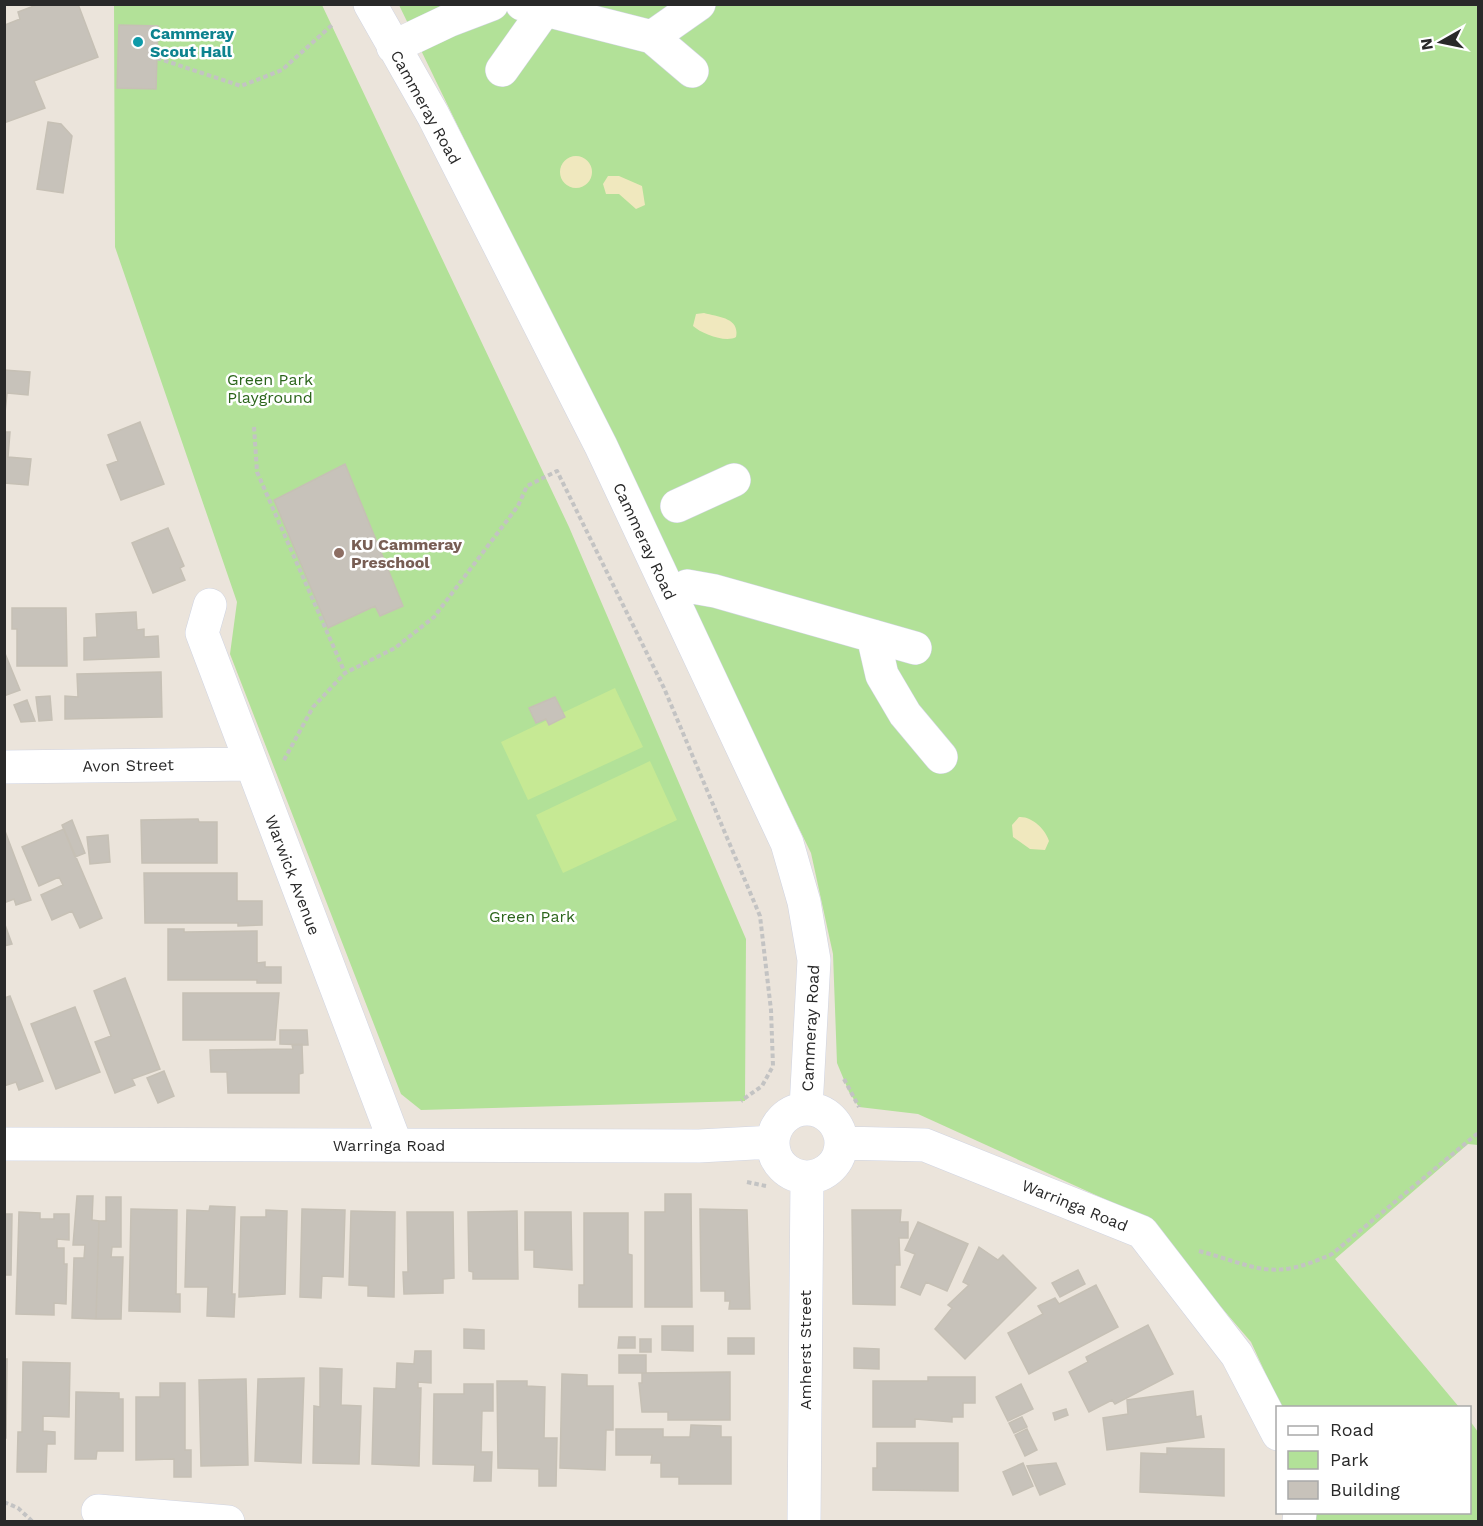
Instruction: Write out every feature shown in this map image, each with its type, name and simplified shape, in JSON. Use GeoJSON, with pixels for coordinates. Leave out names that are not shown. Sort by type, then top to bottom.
{"type":"FeatureCollection","features":[{"type":"Feature","properties":{"kind":"street","name":"Cammeray Road"},"geometry":{"type":"LineString","coordinates":[[370,4],[433,115],[601,446],[787,843],[804,902],[814,960],[806,1108]]}},
{"type":"Feature","properties":{"kind":"street"},"geometry":{"type":"LineString","coordinates":[[393,47],[450,20],[492,4]]}},
{"type":"Feature","properties":{"kind":"street"},"geometry":{"type":"LineString","coordinates":[[652,37],[699,4]]}},
{"type":"Feature","properties":{"kind":"street"},"geometry":{"type":"LineString","coordinates":[[502,70],[533,8],[652,37],[692,71]]}},
{"type":"Feature","properties":{"kind":"street"},"geometry":{"type":"LineString","coordinates":[[677,506],[734,480]]}},
{"type":"Feature","properties":{"kind":"street"},"geometry":{"type":"LineString","coordinates":[[687,586],[715,591],[915,648]]}},
{"type":"Feature","properties":{"kind":"street","name":"Warwick Avenue"},"geometry":{"type":"LineString","coordinates":[[210,604],[202,633],[396,1145]]}},
{"type":"Feature","properties":{"kind":"street"},"geometry":{"type":"LineString","coordinates":[[873,636],[882,675],[905,714],[941,757]]}},
{"type":"Feature","properties":{"kind":"street","name":"Avon Street"},"geometry":{"type":"LineString","coordinates":[[4,767],[255,776]]}},
{"type":"Feature","properties":{"kind":"street"},"geometry":{"type":"LineString","coordinates":[[806,1108],[827,1114],[840,1132],[842,1143],[836,1164],[818,1176],[807,1178],[796,1176],[779,1163],[773,1142],[779,1123],[796,1110],[806,1108]]}},
{"type":"Feature","properties":{"kind":"street","name":"Warringa Road"},"geometry":{"type":"LineString","coordinates":[[4,1144],[699,1146],[773,1142]]}},
{"type":"Feature","properties":{"kind":"street","name":"Warringa Road"},"geometry":{"type":"LineString","coordinates":[[842,1143],[925,1145],[1142,1232],[1237,1355],[1276,1430]]}},
{"type":"Feature","properties":{"kind":"street","name":"Amherst Street"},"geometry":{"type":"LineString","coordinates":[[804,1521],[806,1488],[804,1261],[807,1178]]}},
{"type":"Feature","properties":{"kind":"street"},"geometry":{"type":"LineString","coordinates":[[98,1511],[228,1521]]}},
{"type":"Feature","properties":{"kind":"path"},"geometry":{"type":"LineString","coordinates":[[157,57],[241,86],[282,70],[332,25]]}},
{"type":"Feature","properties":{"kind":"path"},"geometry":{"type":"LineString","coordinates":[[254,427],[257,471],[345,673]]}},
{"type":"Feature","properties":{"kind":"path"},"geometry":{"type":"LineString","coordinates":[[255,776],[277,772],[313,706],[345,673],[395,648],[434,617],[518,506],[527,486],[557,471],[664,688],[760,916],[771,1010],[773,1066],[762,1086],[741,1101]]}},
{"type":"Feature","properties":{"kind":"path"},"geometry":{"type":"LineString","coordinates":[[844,1079],[859,1107]]}},
{"type":"Feature","properties":{"kind":"path"},"geometry":{"type":"LineString","coordinates":[[1155,1247],[1174,1244],[1262,1271],[1293,1269],[1310,1264],[1332,1254],[1479,1133]]}},
{"type":"Feature","properties":{"kind":"path"},"geometry":{"type":"LineString","coordinates":[[747,1182],[766,1186]]}},
{"type":"Feature","properties":{"kind":"path"},"geometry":{"type":"LineString","coordinates":[[4,1502],[18,1508],[33,1521]]}},
{"type":"Feature","properties":{"kind":"green space","name":"Green Park"},"geometry":{"type":"Polygon","coordinates":[[[114,5],[322,5],[569,527],[746,939],[745,1101],[421,1110],[401,1094],[230,654],[237,602],[115,247],[114,5]]]}},
{"type":"Feature","properties":{"kind":"green space"},"geometry":{"type":"Polygon","coordinates":[[[399,5],[1478,5],[1478,1145],[1468,1144],[1335,1259],[1458,1406],[1281,1406],[1251,1342],[1144,1217],[918,1114],[859,1107],[849,1092],[837,1063],[833,954],[811,853],[399,5]]]}},
{"type":"Feature","properties":{"kind":"green space"},"geometry":{"type":"Polygon","coordinates":[[[615,688],[643,747],[528,800],[501,742],[615,688]]]}},
{"type":"Feature","properties":{"kind":"green space"},"geometry":{"type":"Polygon","coordinates":[[[650,761],[677,820],[563,873],[536,815],[650,761]]]}},
{"type":"Feature","properties":{"kind":"green space"},"geometry":{"type":"Polygon","coordinates":[[[1471,1422],[1478,1432],[1478,1521],[1313,1521],[1313,1514],[1471,1514],[1471,1422]]]}},
{"type":"Feature","properties":{"kind":"sand"},"geometry":{"type":"Polygon","coordinates":[[[576,156],[588,160],[592,172],[588,184],[576,188],[564,184],[560,172],[564,160],[576,156]]]}},
{"type":"Feature","properties":{"kind":"sand"},"geometry":{"type":"Polygon","coordinates":[[[608,176],[619,176],[642,186],[645,205],[636,209],[619,194],[606,194],[603,184],[608,176]]]}},
{"type":"Feature","properties":{"kind":"sand"},"geometry":{"type":"Polygon","coordinates":[[[704,313],[732,322],[735,326],[736,337],[726,339],[714,337],[693,326],[696,314],[704,313]]]}},
{"type":"Feature","properties":{"kind":"sand"},"geometry":{"type":"Polygon","coordinates":[[[1019,817],[1029,819],[1042,828],[1049,841],[1045,850],[1030,849],[1013,837],[1012,825],[1019,817]]]}},
{"type":"Feature","properties":{"kind":"building"},"geometry":{"type":"Polygon","coordinates":[[[39,4],[78,4],[98,57],[34,81],[45,108],[4,123],[4,23],[5,25],[20,19],[18,12],[39,4]]]}},
{"type":"Feature","properties":{"kind":"building","name":"Cammeray Scout Hall"},"geometry":{"type":"Polygon","coordinates":[[[119,25],[158,26],[156,89],[117,88],[119,25]]]}},
{"type":"Feature","properties":{"kind":"building"},"geometry":{"type":"Polygon","coordinates":[[[48,122],[61,124],[72,136],[63,193],[37,189],[48,122]]]}},
{"type":"Feature","properties":{"kind":"building"},"geometry":{"type":"Polygon","coordinates":[[[4,370],[30,372],[28,395],[7,393],[5,413],[4,370]]]}},
{"type":"Feature","properties":{"kind":"building"},"geometry":{"type":"Polygon","coordinates":[[[140,422],[164,484],[121,500],[107,465],[118,461],[108,435],[140,422]]]}},
{"type":"Feature","properties":{"kind":"building"},"geometry":{"type":"Polygon","coordinates":[[[4,432],[10,432],[8,457],[31,459],[28,485],[4,483],[4,432]]]}},
{"type":"Feature","properties":{"kind":"building","name":"KU Cammeray Preschool"},"geometry":{"type":"Polygon","coordinates":[[[345,464],[403,606],[380,616],[375,606],[328,628],[274,500],[345,464]]]}},
{"type":"Feature","properties":{"kind":"building"},"geometry":{"type":"Polygon","coordinates":[[[168,528],[184,566],[180,568],[185,580],[153,593],[132,543],[168,528]]]}},
{"type":"Feature","properties":{"kind":"building"},"geometry":{"type":"Polygon","coordinates":[[[12,608],[66,608],[67,666],[17,666],[17,629],[12,629],[12,608]]]}},
{"type":"Feature","properties":{"kind":"building"},"geometry":{"type":"Polygon","coordinates":[[[136,612],[137,630],[144,629],[144,637],[158,636],[159,657],[84,660],[84,638],[97,637],[96,614],[136,612]]]}},
{"type":"Feature","properties":{"kind":"building"},"geometry":{"type":"Polygon","coordinates":[[[4,651],[20,690],[4,696],[4,651]]]}},
{"type":"Feature","properties":{"kind":"building"},"geometry":{"type":"Polygon","coordinates":[[[161,672],[162,717],[65,719],[65,696],[78,697],[77,674],[161,672]]]}},
{"type":"Feature","properties":{"kind":"building"},"geometry":{"type":"Polygon","coordinates":[[[50,696],[52,720],[39,721],[36,697],[50,696]]]}},
{"type":"Feature","properties":{"kind":"building"},"geometry":{"type":"Polygon","coordinates":[[[555,697],[565,717],[549,725],[546,719],[536,723],[529,708],[555,697]]]}},
{"type":"Feature","properties":{"kind":"building"},"geometry":{"type":"Polygon","coordinates":[[[27,700],[35,721],[21,722],[14,705],[27,700]]]}},
{"type":"Feature","properties":{"kind":"building"},"geometry":{"type":"Polygon","coordinates":[[[198,819],[199,822],[217,822],[217,863],[142,863],[141,820],[198,819]]]}},
{"type":"Feature","properties":{"kind":"building"},"geometry":{"type":"Polygon","coordinates":[[[72,820],[85,853],[75,857],[62,825],[72,820]]]}},
{"type":"Feature","properties":{"kind":"building"},"geometry":{"type":"Polygon","coordinates":[[[64,829],[102,918],[80,928],[72,911],[52,920],[41,895],[63,885],[59,877],[39,886],[22,847],[64,829]]]}},
{"type":"Feature","properties":{"kind":"building"},"geometry":{"type":"Polygon","coordinates":[[[5,831],[31,900],[16,905],[14,899],[4,903],[5,831]]]}},
{"type":"Feature","properties":{"kind":"building"},"geometry":{"type":"Polygon","coordinates":[[[108,835],[110,862],[90,864],[87,837],[108,835]]]}},
{"type":"Feature","properties":{"kind":"building"},"geometry":{"type":"Polygon","coordinates":[[[144,873],[237,873],[237,901],[262,901],[262,925],[145,923],[144,873]]]}},
{"type":"Feature","properties":{"kind":"building"},"geometry":{"type":"Polygon","coordinates":[[[4,922],[12,944],[4,946],[4,922]]]}},
{"type":"Feature","properties":{"kind":"building"},"geometry":{"type":"Polygon","coordinates":[[[168,929],[184,929],[184,932],[257,931],[257,963],[265,962],[265,967],[281,967],[281,983],[257,983],[257,980],[168,980],[168,929]]]}},
{"type":"Feature","properties":{"kind":"building"},"geometry":{"type":"Polygon","coordinates":[[[125,978],[160,1069],[132,1079],[135,1085],[115,1093],[95,1042],[111,1036],[94,991],[125,978]]]}},
{"type":"Feature","properties":{"kind":"building"},"geometry":{"type":"Polygon","coordinates":[[[183,993],[279,993],[275,1040],[183,1040],[183,993]]]}},
{"type":"Feature","properties":{"kind":"building"},"geometry":{"type":"Polygon","coordinates":[[[10,996],[43,1081],[19,1090],[16,1082],[4,1086],[4,998],[10,996]]]}},
{"type":"Feature","properties":{"kind":"building"},"geometry":{"type":"Polygon","coordinates":[[[75,1007],[100,1072],[56,1089],[31,1024],[75,1007]]]}},
{"type":"Feature","properties":{"kind":"building"},"geometry":{"type":"Polygon","coordinates":[[[280,1030],[307,1030],[308,1045],[280,1044],[280,1030]]]}},
{"type":"Feature","properties":{"kind":"building"},"geometry":{"type":"Polygon","coordinates":[[[302,1044],[303,1073],[299,1074],[299,1093],[228,1093],[227,1072],[211,1072],[210,1050],[293,1049],[292,1045],[302,1044]]]}},
{"type":"Feature","properties":{"kind":"building"},"geometry":{"type":"Polygon","coordinates":[[[164,1071],[174,1096],[158,1103],[147,1078],[164,1071]]]}},
{"type":"Feature","properties":{"kind":"building"},"geometry":{"type":"Polygon","coordinates":[[[665,1194],[691,1194],[692,1307],[645,1307],[645,1212],[665,1212],[665,1194]]]}},
{"type":"Feature","properties":{"kind":"building"},"geometry":{"type":"Polygon","coordinates":[[[77,1196],[93,1196],[92,1220],[99,1221],[96,1319],[72,1318],[74,1258],[84,1258],[85,1245],[73,1245],[77,1196]]]}},
{"type":"Feature","properties":{"kind":"building"},"geometry":{"type":"Polygon","coordinates":[[[106,1197],[121,1197],[121,1247],[112,1247],[111,1257],[123,1257],[121,1319],[96,1319],[99,1221],[106,1221],[106,1197]]]}},
{"type":"Feature","properties":{"kind":"building"},"geometry":{"type":"Polygon","coordinates":[[[210,1206],[235,1207],[232,1294],[235,1294],[234,1317],[207,1316],[208,1287],[185,1287],[187,1210],[209,1211],[210,1206]]]}},
{"type":"Feature","properties":{"kind":"building"},"geometry":{"type":"Polygon","coordinates":[[[131,1209],[177,1210],[176,1294],[180,1294],[180,1312],[129,1311],[131,1209]]]}},
{"type":"Feature","properties":{"kind":"building"},"geometry":{"type":"Polygon","coordinates":[[[302,1209],[345,1210],[343,1277],[322,1276],[321,1298],[300,1297],[302,1209]]]}},
{"type":"Feature","properties":{"kind":"building"},"geometry":{"type":"Polygon","coordinates":[[[700,1209],[747,1210],[750,1309],[729,1309],[730,1301],[725,1301],[725,1291],[701,1291],[700,1209]]]}},
{"type":"Feature","properties":{"kind":"building"},"geometry":{"type":"Polygon","coordinates":[[[266,1210],[287,1211],[285,1294],[239,1297],[241,1217],[266,1217],[266,1210]]]}},
{"type":"Feature","properties":{"kind":"building"},"geometry":{"type":"Polygon","coordinates":[[[852,1210],[901,1210],[900,1222],[908,1222],[908,1238],[899,1238],[900,1265],[895,1265],[895,1305],[853,1304],[852,1210]]]}},
{"type":"Feature","properties":{"kind":"building"},"geometry":{"type":"Polygon","coordinates":[[[351,1211],[395,1212],[394,1297],[368,1296],[368,1286],[349,1285],[351,1211]]]}},
{"type":"Feature","properties":{"kind":"building"},"geometry":{"type":"Polygon","coordinates":[[[517,1211],[518,1279],[473,1279],[473,1272],[469,1271],[468,1212],[517,1211]]]}},
{"type":"Feature","properties":{"kind":"building"},"geometry":{"type":"Polygon","coordinates":[[[19,1212],[40,1213],[40,1219],[54,1219],[54,1214],[69,1214],[69,1240],[57,1239],[57,1248],[64,1248],[64,1264],[67,1264],[66,1304],[54,1303],[54,1315],[16,1314],[19,1212]]]}},
{"type":"Feature","properties":{"kind":"building"},"geometry":{"type":"Polygon","coordinates":[[[407,1212],[453,1212],[454,1278],[443,1279],[443,1293],[404,1294],[403,1272],[408,1272],[407,1212]]]}},
{"type":"Feature","properties":{"kind":"building"},"geometry":{"type":"Polygon","coordinates":[[[525,1212],[571,1212],[572,1270],[534,1267],[534,1250],[525,1250],[525,1212]]]}},
{"type":"Feature","properties":{"kind":"building"},"geometry":{"type":"Polygon","coordinates":[[[584,1213],[628,1213],[628,1254],[632,1255],[632,1307],[579,1307],[579,1285],[584,1285],[584,1213]]]}},
{"type":"Feature","properties":{"kind":"building"},"geometry":{"type":"Polygon","coordinates":[[[4,1214],[12,1214],[11,1275],[4,1275],[4,1214]]]}},
{"type":"Feature","properties":{"kind":"building"},"geometry":{"type":"Polygon","coordinates":[[[918,1222],[968,1244],[947,1291],[926,1282],[920,1295],[901,1287],[915,1254],[905,1250],[918,1222]]]}},
{"type":"Feature","properties":{"kind":"building"},"geometry":{"type":"Polygon","coordinates":[[[979,1247],[998,1260],[1003,1255],[1036,1288],[965,1359],[935,1329],[952,1308],[948,1305],[969,1285],[963,1282],[979,1247]]]}},
{"type":"Feature","properties":{"kind":"building"},"geometry":{"type":"Polygon","coordinates":[[[1078,1270],[1085,1284],[1060,1297],[1052,1283],[1078,1270]]]}},
{"type":"Feature","properties":{"kind":"building"},"geometry":{"type":"Polygon","coordinates":[[[1096,1285],[1118,1327],[1029,1374],[1008,1333],[1043,1314],[1038,1306],[1055,1298],[1059,1304],[1096,1285]]]}},
{"type":"Feature","properties":{"kind":"building"},"geometry":{"type":"Polygon","coordinates":[[[1148,1325],[1173,1374],[1115,1404],[1112,1400],[1089,1412],[1069,1372],[1088,1362],[1086,1357],[1148,1325]]]}},
{"type":"Feature","properties":{"kind":"building"},"geometry":{"type":"Polygon","coordinates":[[[662,1326],[693,1326],[693,1351],[662,1350],[662,1326]]]}},
{"type":"Feature","properties":{"kind":"building"},"geometry":{"type":"Polygon","coordinates":[[[464,1329],[484,1330],[484,1349],[464,1348],[464,1329]]]}},
{"type":"Feature","properties":{"kind":"building"},"geometry":{"type":"Polygon","coordinates":[[[619,1337],[635,1337],[635,1348],[618,1348],[619,1337]]]}},
{"type":"Feature","properties":{"kind":"building"},"geometry":{"type":"Polygon","coordinates":[[[728,1338],[754,1338],[754,1354],[728,1354],[728,1338]]]}},
{"type":"Feature","properties":{"kind":"building"},"geometry":{"type":"Polygon","coordinates":[[[640,1339],[651,1339],[651,1352],[640,1352],[640,1339]]]}},
{"type":"Feature","properties":{"kind":"building"},"geometry":{"type":"Polygon","coordinates":[[[854,1348],[879,1349],[879,1369],[854,1368],[854,1348]]]}},
{"type":"Feature","properties":{"kind":"building"},"geometry":{"type":"Polygon","coordinates":[[[415,1351],[431,1351],[431,1383],[418,1382],[418,1388],[421,1388],[419,1466],[372,1464],[374,1388],[396,1389],[397,1363],[414,1364],[415,1351]]]}},
{"type":"Feature","properties":{"kind":"building"},"geometry":{"type":"Polygon","coordinates":[[[619,1355],[646,1355],[646,1373],[619,1373],[619,1355]]]}},
{"type":"Feature","properties":{"kind":"building"},"geometry":{"type":"Polygon","coordinates":[[[4,1359],[7,1359],[6,1438],[4,1438],[4,1359]]]}},
{"type":"Feature","properties":{"kind":"building"},"geometry":{"type":"Polygon","coordinates":[[[23,1362],[70,1363],[69,1417],[43,1416],[43,1431],[55,1432],[55,1444],[47,1444],[46,1472],[17,1472],[18,1432],[22,1432],[23,1362]]]}},
{"type":"Feature","properties":{"kind":"building"},"geometry":{"type":"Polygon","coordinates":[[[320,1368],[342,1369],[341,1405],[361,1406],[359,1464],[313,1463],[314,1406],[320,1407],[320,1368]]]}},
{"type":"Feature","properties":{"kind":"building"},"geometry":{"type":"Polygon","coordinates":[[[730,1372],[730,1420],[668,1420],[668,1412],[642,1412],[639,1383],[642,1383],[642,1373],[730,1372]]]}},
{"type":"Feature","properties":{"kind":"building"},"geometry":{"type":"Polygon","coordinates":[[[562,1374],[587,1375],[587,1386],[613,1386],[613,1430],[606,1430],[605,1470],[560,1468],[562,1374]]]}},
{"type":"Feature","properties":{"kind":"building"},"geometry":{"type":"Polygon","coordinates":[[[928,1377],[975,1377],[975,1403],[963,1403],[963,1417],[952,1417],[952,1422],[915,1419],[915,1427],[873,1427],[873,1381],[928,1381],[928,1377]]]}},
{"type":"Feature","properties":{"kind":"building"},"geometry":{"type":"Polygon","coordinates":[[[304,1378],[301,1463],[255,1461],[258,1379],[304,1378]]]}},
{"type":"Feature","properties":{"kind":"building"},"geometry":{"type":"Polygon","coordinates":[[[246,1379],[248,1465],[201,1466],[199,1380],[246,1379]]]}},
{"type":"Feature","properties":{"kind":"building"},"geometry":{"type":"Polygon","coordinates":[[[497,1381],[527,1381],[527,1386],[545,1387],[544,1438],[557,1438],[556,1486],[539,1486],[539,1469],[498,1468],[497,1381]]]}},
{"type":"Feature","properties":{"kind":"building"},"geometry":{"type":"Polygon","coordinates":[[[160,1383],[185,1383],[185,1450],[191,1450],[191,1477],[174,1477],[174,1459],[136,1460],[136,1397],[160,1397],[160,1383]]]}},
{"type":"Feature","properties":{"kind":"building"},"geometry":{"type":"Polygon","coordinates":[[[464,1384],[493,1384],[493,1411],[482,1411],[481,1452],[492,1452],[491,1481],[474,1481],[475,1465],[433,1464],[434,1394],[464,1394],[464,1384]]]}},
{"type":"Feature","properties":{"kind":"building"},"geometry":{"type":"Polygon","coordinates":[[[1021,1384],[1033,1409],[1008,1421],[996,1397],[1021,1384]]]}},
{"type":"Feature","properties":{"kind":"building"},"geometry":{"type":"Polygon","coordinates":[[[1193,1391],[1196,1417],[1201,1416],[1204,1437],[1107,1450],[1103,1418],[1128,1414],[1127,1400],[1193,1391]]]}},
{"type":"Feature","properties":{"kind":"building"},"geometry":{"type":"Polygon","coordinates":[[[76,1392],[119,1393],[119,1399],[123,1399],[123,1451],[97,1451],[96,1459],[75,1459],[76,1392]]]}},
{"type":"Feature","properties":{"kind":"building"},"geometry":{"type":"Polygon","coordinates":[[[1066,1409],[1068,1415],[1055,1420],[1053,1413],[1066,1409]]]}},
{"type":"Feature","properties":{"kind":"building"},"geometry":{"type":"Polygon","coordinates":[[[1022,1417],[1027,1427],[1014,1433],[1009,1423],[1022,1417]]]}},
{"type":"Feature","properties":{"kind":"building"},"geometry":{"type":"Polygon","coordinates":[[[691,1425],[721,1426],[721,1437],[731,1437],[731,1484],[679,1484],[679,1477],[661,1477],[661,1463],[651,1463],[652,1455],[616,1455],[616,1429],[663,1429],[663,1437],[690,1437],[691,1425]]]}},
{"type":"Feature","properties":{"kind":"building"},"geometry":{"type":"Polygon","coordinates":[[[1027,1429],[1037,1450],[1025,1456],[1015,1435],[1027,1429]]]}},
{"type":"Feature","properties":{"kind":"building"},"geometry":{"type":"Polygon","coordinates":[[[877,1443],[958,1443],[958,1491],[873,1490],[873,1468],[877,1468],[877,1443]]]}},
{"type":"Feature","properties":{"kind":"building"},"geometry":{"type":"Polygon","coordinates":[[[1167,1448],[1224,1449],[1224,1496],[1140,1492],[1141,1453],[1167,1454],[1167,1448]]]}},
{"type":"Feature","properties":{"kind":"building"},"geometry":{"type":"Polygon","coordinates":[[[1023,1463],[1033,1486],[1013,1495],[1003,1472],[1023,1463]]]}},
{"type":"Feature","properties":{"kind":"building"},"geometry":{"type":"Polygon","coordinates":[[[1056,1463],[1065,1484],[1040,1495],[1027,1466],[1056,1463]]]}},
{"type":"Feature","properties":{"kind":"place","name":"Cammeray Scout Hall"},"geometry":{"type":"Point","coordinates":[138,42]}},
{"type":"Feature","properties":{"kind":"place","name":"KU Cammeray Preschool"},"geometry":{"type":"Point","coordinates":[339,553]}},
{"type":"Feature","properties":{"kind":"park label","name":"Green Park Playground"},"geometry":{"type":"Point","coordinates":[270,388]}}]}
